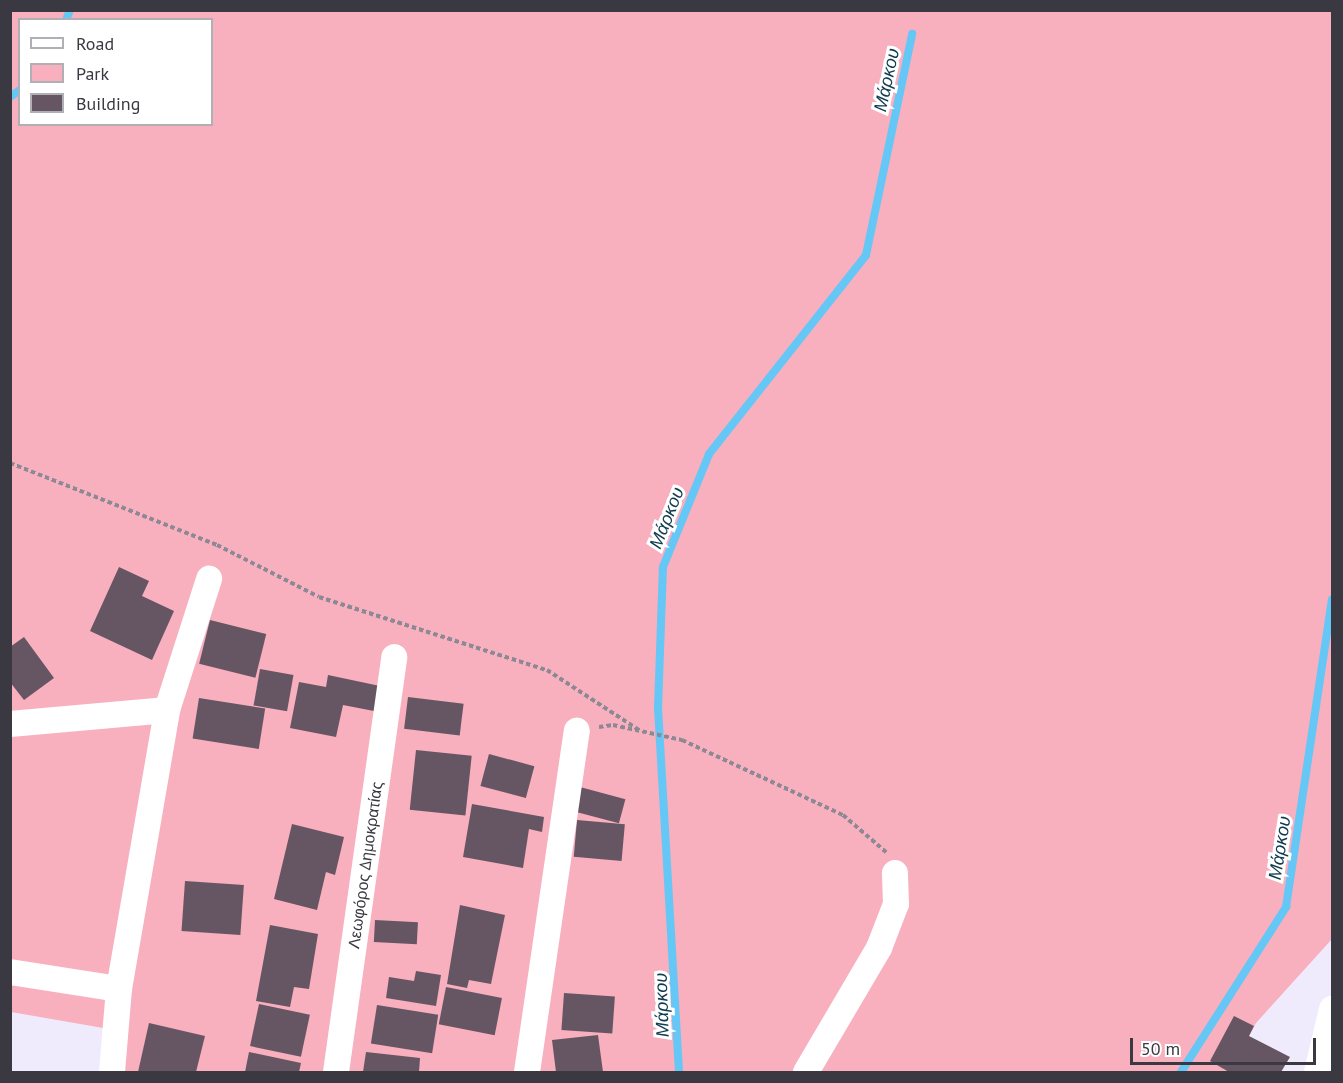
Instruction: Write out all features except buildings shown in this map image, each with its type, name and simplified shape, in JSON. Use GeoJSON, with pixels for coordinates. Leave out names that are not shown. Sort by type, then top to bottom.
{"type":"FeatureCollection","features":[{"type":"Feature","properties":{"kind":"street"},"geometry":{"type":"LineString","coordinates":[[112,1072],[119,989],[167,710],[209,579]]}},
{"type":"Feature","properties":{"kind":"street","name":"Λεωφόρος Δημοκρατίας"},"geometry":{"type":"LineString","coordinates":[[336,1072],[394,657]]}},
{"type":"Feature","properties":{"kind":"street"},"geometry":{"type":"LineString","coordinates":[[10,724],[167,710]]}},
{"type":"Feature","properties":{"kind":"street"},"geometry":{"type":"LineString","coordinates":[[527,1072],[578,731]]}},
{"type":"Feature","properties":{"kind":"street"},"geometry":{"type":"LineString","coordinates":[[806,1072],[879,948],[896,904],[895,873]]}},
{"type":"Feature","properties":{"kind":"street"},"geometry":{"type":"LineString","coordinates":[[10,972],[119,989]]}},
{"type":"Feature","properties":{"kind":"street"},"geometry":{"type":"LineString","coordinates":[[1317,1072],[1332,1009]]}},
{"type":"Feature","properties":{"kind":"path"},"geometry":{"type":"LineString","coordinates":[[10,463],[217,545],[319,597],[547,670],[639,730]]}},
{"type":"Feature","properties":{"kind":"path"},"geometry":{"type":"LineString","coordinates":[[578,731],[613,725],[682,740],[843,815],[878,842],[895,873]]}},
{"type":"Feature","properties":{"kind":"green space"},"geometry":{"type":"Polygon","coordinates":[[[10,11],[1332,11],[1332,939],[1256,1023],[1230,1072],[107,1072],[109,1029],[11,1012],[10,11]]]}},
{"type":"Feature","properties":{"kind":"waterway"},"geometry":{"type":"LineString","coordinates":[[67,18],[70,10]]}},
{"type":"Feature","properties":{"kind":"waterway","name":"Μάρκου"},"geometry":{"type":"LineString","coordinates":[[679,1072],[658,709],[663,567],[709,454],[866,255],[912,34]]}},
{"type":"Feature","properties":{"kind":"waterway"},"geometry":{"type":"LineString","coordinates":[[10,97],[18,91]]}},
{"type":"Feature","properties":{"kind":"waterway","name":"Μάρκου"},"geometry":{"type":"LineString","coordinates":[[1181,1072],[1286,907],[1332,599]]}}]}
